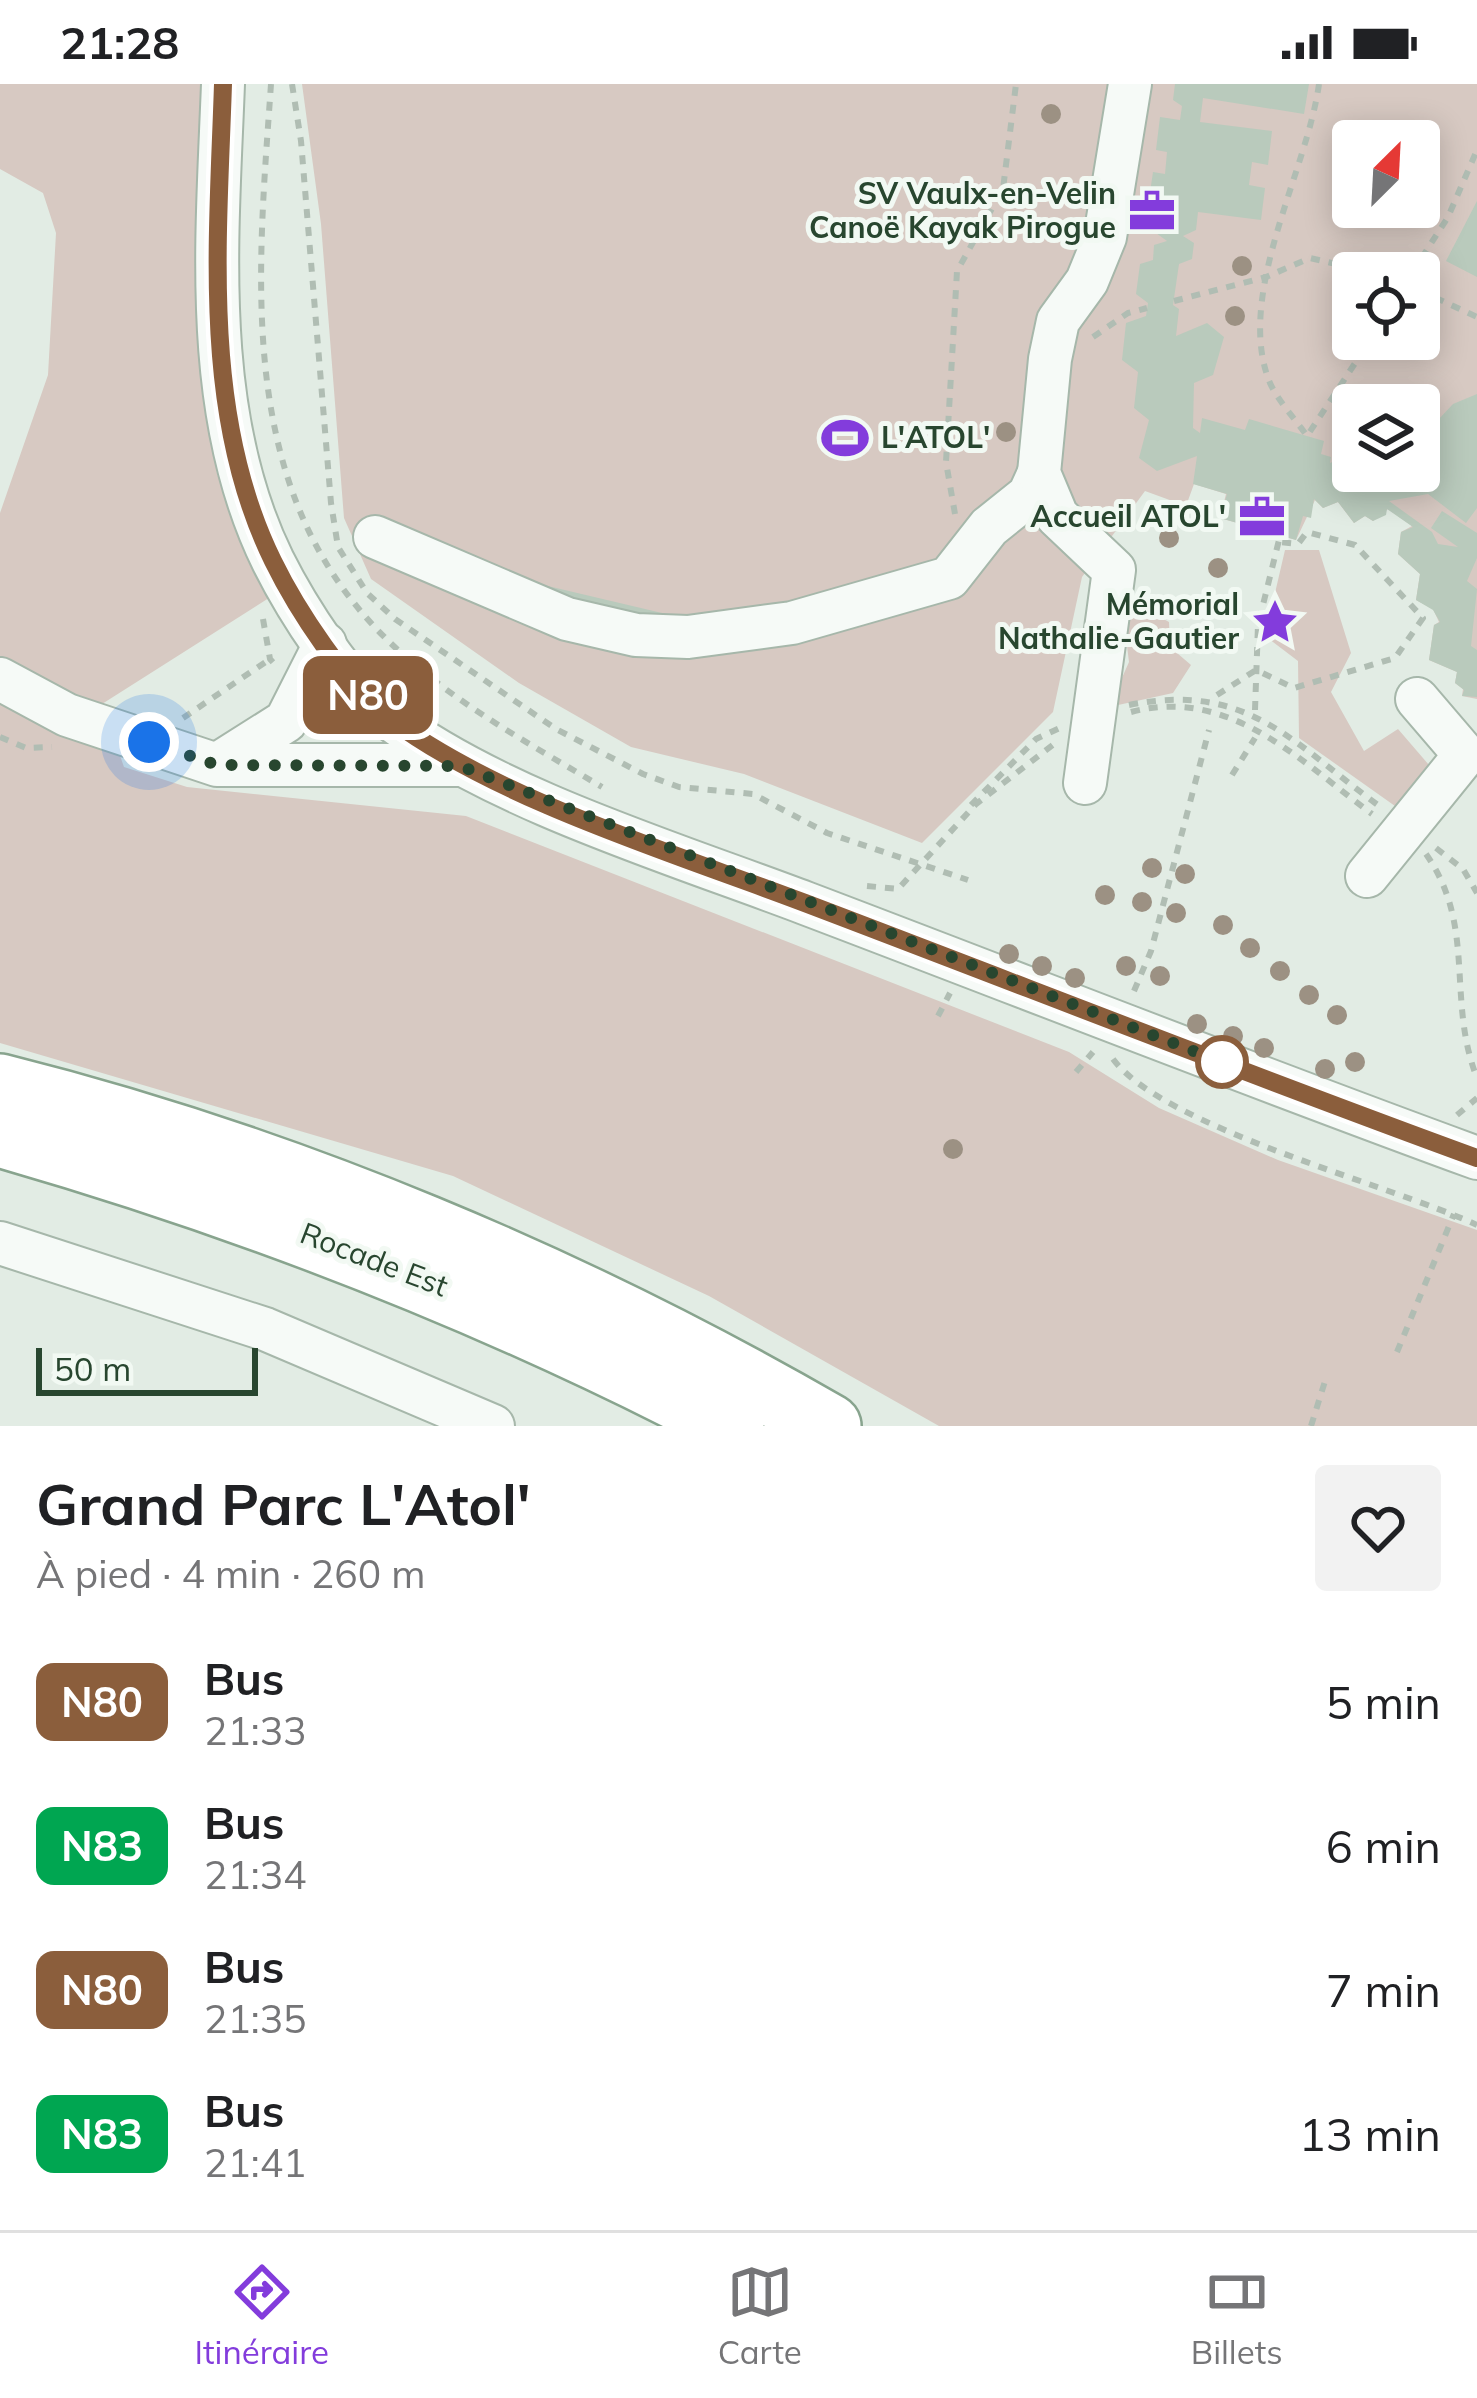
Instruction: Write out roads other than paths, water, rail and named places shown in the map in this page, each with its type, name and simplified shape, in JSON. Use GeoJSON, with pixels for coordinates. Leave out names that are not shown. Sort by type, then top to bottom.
{"type":"FeatureCollection","features":[{"type":"Feature","properties":{"kind":"highway"},"geometry":{"type":"LineString","coordinates":[[0,1062],[132,1100],[207,1148]]}},
{"type":"Feature","properties":{"kind":"highway"},"geometry":{"type":"LineString","coordinates":[[0,1086],[207,1148]]}},
{"type":"Feature","properties":{"kind":"highway","name":"Rocade Est"},"geometry":{"type":"LineString","coordinates":[[0,1135],[150,1178],[448,1288],[732,1426]]}},
{"type":"Feature","properties":{"kind":"highway","name":"Rocade Est"},"geometry":{"type":"LineString","coordinates":[[207,1148],[465,1246],[621,1317],[830,1426]]}},
{"type":"Feature","properties":{"kind":"street"},"geometry":{"type":"LineString","coordinates":[[223,84],[218,206],[221,363],[232,437],[248,498],[273,561],[325,644],[385,715],[460,766],[1111,1030],[1477,1158]]}},
{"type":"Feature","properties":{"kind":"street"},"geometry":{"type":"LineString","coordinates":[[375,537],[567,619],[636,635],[688,637],[792,623],[949,578],[989,527],[1029,495],[1040,473],[1049,359],[1058,321],[1087,281],[1105,237],[1130,84]]}},
{"type":"Feature","properties":{"kind":"street"},"geometry":{"type":"LineString","coordinates":[[1040,473],[1058,516],[1114,570],[1085,783]]}},
{"type":"Feature","properties":{"kind":"street"},"geometry":{"type":"LineString","coordinates":[[217,765],[286,721],[325,644]]}},
{"type":"Feature","properties":{"kind":"street"},"geometry":{"type":"LineString","coordinates":[[0,679],[67,715],[217,765],[460,766]]}},
{"type":"Feature","properties":{"kind":"street"},"geometry":{"type":"LineString","coordinates":[[1367,876],[1465,755],[1417,699]]}},
{"type":"Feature","properties":{"kind":"street"},"geometry":{"type":"LineString","coordinates":[[0,1243],[265,1329],[493,1426]]}},
{"type":"Feature","properties":{"kind":"place","name":"SV Vaulx-en-Velin Canoë Kayak Pirogue"},"geometry":{"type":"Point","coordinates":[1152,211]}},
{"type":"Feature","properties":{"kind":"place","name":"L'ATOL'"},"geometry":{"type":"Point","coordinates":[845,438]}},
{"type":"Feature","properties":{"kind":"place","name":"Accueil ATOL'"},"geometry":{"type":"Point","coordinates":[1262,517]}},
{"type":"Feature","properties":{"kind":"place","name":"Mémorial Nathalie-Gautier"},"geometry":{"type":"Point","coordinates":[1275,622]}}]}
